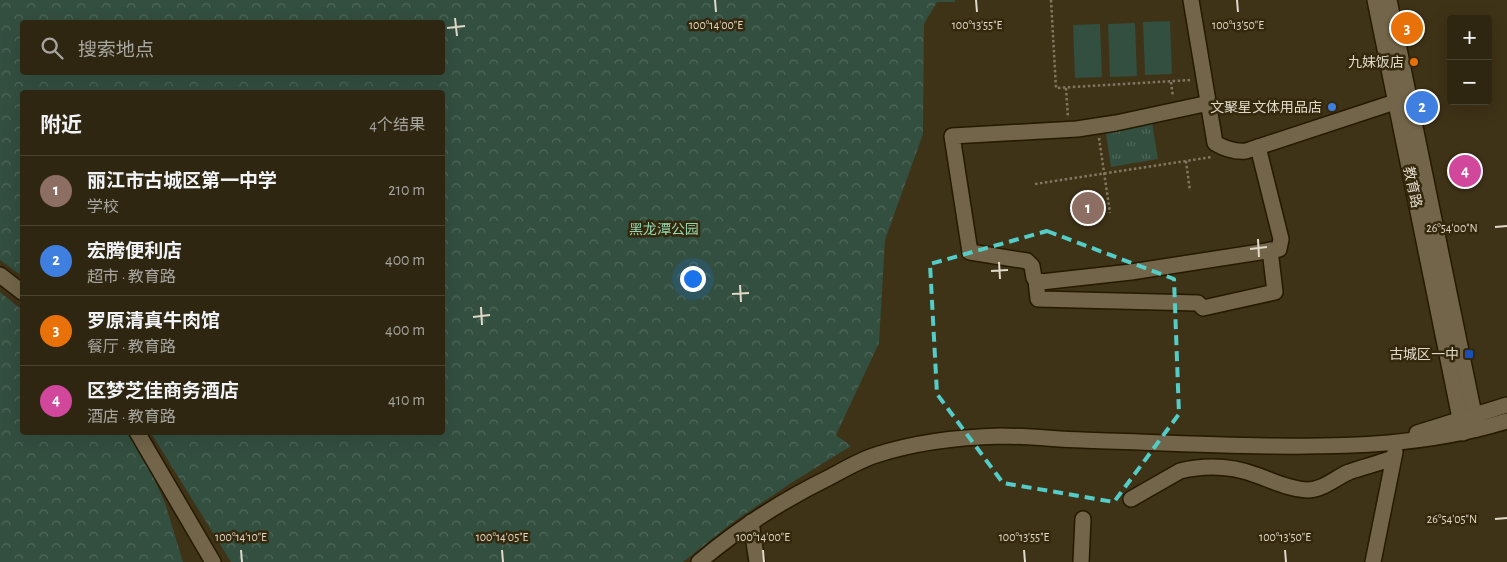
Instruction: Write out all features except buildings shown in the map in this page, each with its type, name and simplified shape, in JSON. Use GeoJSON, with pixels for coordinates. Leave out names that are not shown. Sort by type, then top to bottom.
{"type":"FeatureCollection","features":[{"type":"Feature","properties":{"kind":"street"},"geometry":{"type":"LineString","coordinates":[[1192,0],[1216,143],[1229,150],[1240,152],[1258,147],[1395,102]]}},
{"type":"Feature","properties":{"kind":"street","name":"教育路"},"geometry":{"type":"LineString","coordinates":[[1375,0],[1395,102],[1469,425]]}},
{"type":"Feature","properties":{"kind":"street","name":"教育路"},"geometry":{"type":"LineString","coordinates":[[1389,0],[1469,425]]}},
{"type":"Feature","properties":{"kind":"street"},"geometry":{"type":"LineString","coordinates":[[1209,103],[1097,126],[952,136],[970,252],[1027,260],[1032,266],[1036,280],[1038,299],[1198,303],[1203,308],[1275,292],[1270,250]]}},
{"type":"Feature","properties":{"kind":"street"},"geometry":{"type":"LineString","coordinates":[[1036,280],[1041,282],[1131,272],[1280,248],[1280,239],[1258,147]]}},
{"type":"Feature","properties":{"kind":"street"},"geometry":{"type":"LineString","coordinates":[[0,275],[20,290]]}},
{"type":"Feature","properties":{"kind":"street"},"geometry":{"type":"LineString","coordinates":[[699,562],[750,522],[815,484],[874,456],[932,442],[1000,436],[1219,445],[1304,446],[1397,443],[1469,425],[1507,405]]}},
{"type":"Feature","properties":{"kind":"street"},"geometry":{"type":"LineString","coordinates":[[1372,444],[1469,425],[1507,421]]}},
{"type":"Feature","properties":{"kind":"street"},"geometry":{"type":"LineString","coordinates":[[140,435],[213,562]]}},
{"type":"Feature","properties":{"kind":"street"},"geometry":{"type":"LineString","coordinates":[[1373,562],[1397,443]]}},
{"type":"Feature","properties":{"kind":"street"},"geometry":{"type":"LineString","coordinates":[[1218,468],[1219,445]]}},
{"type":"Feature","properties":{"kind":"street"},"geometry":{"type":"LineString","coordinates":[[1131,500],[1180,471],[1218,468],[1236,469],[1288,487],[1307,490],[1316,489],[1348,473],[1393,458]]}},
{"type":"Feature","properties":{"kind":"street"},"geometry":{"type":"LineString","coordinates":[[1081,562],[1083,519]]}},
{"type":"Feature","properties":{"kind":"street"},"geometry":{"type":"LineString","coordinates":[[750,522],[757,562]]}},
{"type":"Feature","properties":{"kind":"path"},"geometry":{"type":"LineString","coordinates":[[1051,0],[1056,88],[1171,82],[1205,78]]}},
{"type":"Feature","properties":{"kind":"path"},"geometry":{"type":"LineString","coordinates":[[1066,88],[1069,129]]}},
{"type":"Feature","properties":{"kind":"path"},"geometry":{"type":"LineString","coordinates":[[1097,126],[1110,213]]}},
{"type":"Feature","properties":{"kind":"path"},"geometry":{"type":"LineString","coordinates":[[1035,184],[1218,156],[1229,150]]}},
{"type":"Feature","properties":{"kind":"path"},"geometry":{"type":"LineString","coordinates":[[1186,161],[1190,191]]}},
{"type":"Feature","properties":{"kind":"highlighted area"},"geometry":{"type":"Polygon","coordinates":[[[1047,231],[1174,279],[1179,414],[1114,502],[1003,483],[937,394],[930,264],[1047,231]]]}},
{"type":"Feature","properties":{"kind":"green space","name":"黑龙潭公园"},"geometry":{"type":"Polygon","coordinates":[[[0,0],[955,0],[955,2],[937,2],[924,24],[923,134],[885,240],[879,343],[836,435],[851,446],[791,483],[732,523],[683,562],[231,562],[152,435],[445,435],[445,90],[20,90],[20,275],[0,260],[0,0]]]}},
{"type":"Feature","properties":{"kind":"green space"},"geometry":{"type":"Polygon","coordinates":[[[1170,21],[1172,74],[1145,75],[1143,22],[1170,21]]]}},
{"type":"Feature","properties":{"kind":"green space"},"geometry":{"type":"Polygon","coordinates":[[[1135,23],[1137,76],[1110,77],[1108,24],[1135,23]]]}},
{"type":"Feature","properties":{"kind":"green space"},"geometry":{"type":"Polygon","coordinates":[[[1100,24],[1102,77],[1075,78],[1073,25],[1100,24]]]}},
{"type":"Feature","properties":{"kind":"green space"},"geometry":{"type":"Polygon","coordinates":[[[1152,122],[1158,159],[1111,167],[1106,134],[1110,129],[1152,122]]]}},
{"type":"Feature","properties":{"kind":"green space"},"geometry":{"type":"Polygon","coordinates":[[[0,292],[20,308],[20,435],[130,435],[153,476],[165,503],[183,562],[0,562],[0,292]]]}},
{"type":"Feature","properties":{"kind":"place","name":"罗原清真牛肉馆"},"geometry":{"type":"Point","coordinates":[1407,28]}},
{"type":"Feature","properties":{"kind":"place","name":"九妹饭店"},"geometry":{"type":"Point","coordinates":[1414,62]}},
{"type":"Feature","properties":{"kind":"place","name":"文聚星文体用品店"},"geometry":{"type":"Point","coordinates":[1332,107]}},
{"type":"Feature","properties":{"kind":"place","name":"宏腾便利店"},"geometry":{"type":"Point","coordinates":[1422,107]}},
{"type":"Feature","properties":{"kind":"place","name":"区梦芝佳商务酒店"},"geometry":{"type":"Point","coordinates":[1465,171]}},
{"type":"Feature","properties":{"kind":"place","name":"丽江市古城区第一中学"},"geometry":{"type":"Point","coordinates":[1088,208]}},
{"type":"Feature","properties":{"kind":"place","name":"古城区一中"},"geometry":{"type":"Point","coordinates":[1469,354]}}]}
